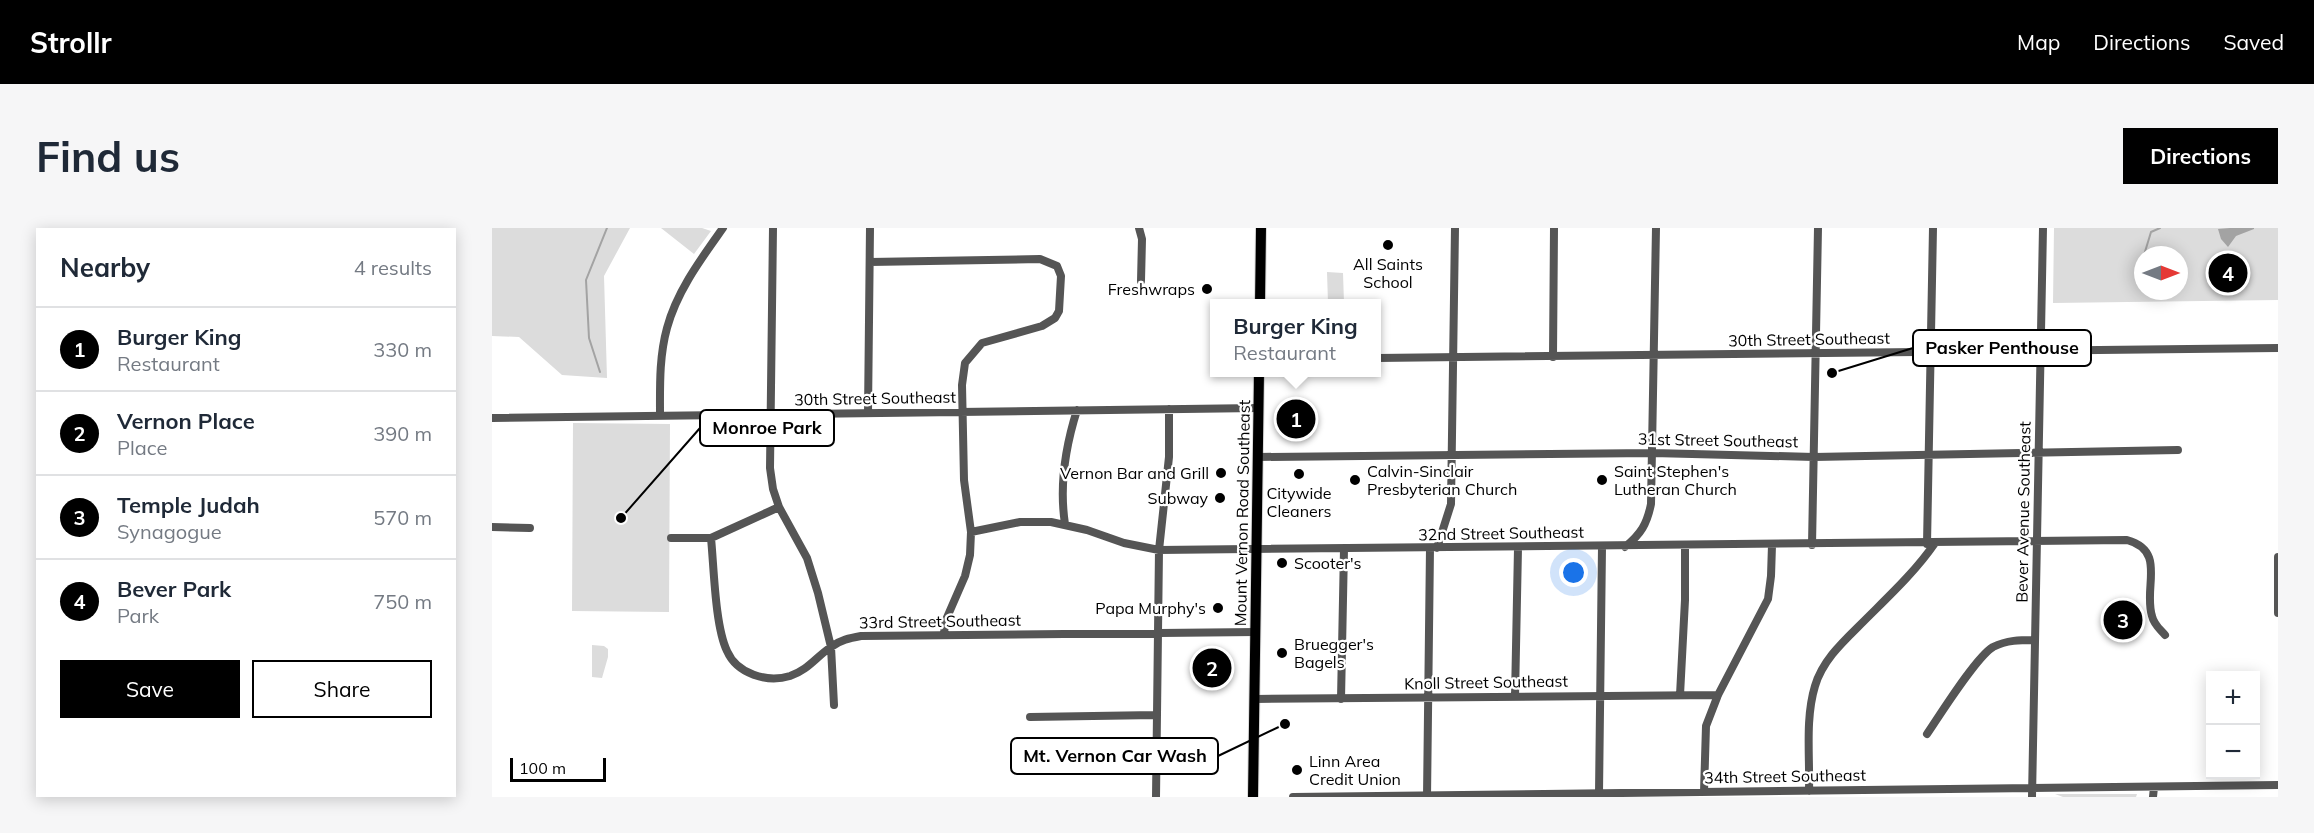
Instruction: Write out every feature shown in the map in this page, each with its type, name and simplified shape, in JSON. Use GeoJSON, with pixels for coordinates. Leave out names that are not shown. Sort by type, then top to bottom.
{"type":"FeatureCollection","features":[{"type":"Feature","properties":{"kind":"main road"},"geometry":{"type":"LineString","coordinates":[[1260,299],[1261,228]]}},
{"type":"Feature","properties":{"kind":"main road","name":"Mount Vernon Road Southeast"},"geometry":{"type":"LineString","coordinates":[[1253,797],[1259,377]]}},
{"type":"Feature","properties":{"kind":"street"},"geometry":{"type":"LineString","coordinates":[[660,416],[660,369],[667,328],[690,275],[723,228]]}},
{"type":"Feature","properties":{"kind":"street"},"geometry":{"type":"LineString","coordinates":[[772,228],[770,468],[779,507],[807,558],[831,646],[834,705]]}},
{"type":"Feature","properties":{"kind":"street"},"geometry":{"type":"LineString","coordinates":[[868,413],[870,228]]}},
{"type":"Feature","properties":{"kind":"street"},"geometry":{"type":"LineString","coordinates":[[1139,228],[1142,239],[1142,282]]}},
{"type":"Feature","properties":{"kind":"street"},"geometry":{"type":"LineString","coordinates":[[1427,796],[1434,548],[1451,504],[1455,228]]}},
{"type":"Feature","properties":{"kind":"street"},"geometry":{"type":"LineString","coordinates":[[1553,357],[1554,228]]}},
{"type":"Feature","properties":{"kind":"street"},"geometry":{"type":"LineString","coordinates":[[1625,546],[1639,536],[1648,522],[1651,504],[1656,228]]}},
{"type":"Feature","properties":{"kind":"street"},"geometry":{"type":"LineString","coordinates":[[1812,545],[1818,228]]}},
{"type":"Feature","properties":{"kind":"street"},"geometry":{"type":"LineString","coordinates":[[1809,791],[1810,706],[1822,668],[1834,652],[1920,564],[1931,544],[1928,455],[1933,228]]}},
{"type":"Feature","properties":{"kind":"street","name":"Bever Avenue Southeast"},"geometry":{"type":"LineString","coordinates":[[2032,793],[2043,228]]}},
{"type":"Feature","properties":{"kind":"street"},"geometry":{"type":"LineString","coordinates":[[870,262],[1040,259],[1057,266],[1061,276],[1059,311],[1055,318],[1042,326],[993,338],[976,348],[965,363],[963,374],[964,480],[971,532],[970,555],[965,576],[945,622],[944,635]]}},
{"type":"Feature","properties":{"kind":"street","name":"30th Street Southeast"},"geometry":{"type":"LineString","coordinates":[[1381,358],[2278,348]]}},
{"type":"Feature","properties":{"kind":"street","name":"30th Street Southeast"},"geometry":{"type":"LineString","coordinates":[[492,418],[1258,408]]}},
{"type":"Feature","properties":{"kind":"street"},"geometry":{"type":"LineString","coordinates":[[1156,797],[1159,550],[1169,457],[1169,409]]}},
{"type":"Feature","properties":{"kind":"street"},"geometry":{"type":"LineString","coordinates":[[1065,524],[1062,495],[1065,455],[1077,410]]}},
{"type":"Feature","properties":{"kind":"street","name":"31st Street Southeast"},"geometry":{"type":"LineString","coordinates":[[1258,457],[1653,453],[1814,457],[2178,450]]}},
{"type":"Feature","properties":{"kind":"street"},"geometry":{"type":"LineString","coordinates":[[671,538],[711,538],[779,507]]}},
{"type":"Feature","properties":{"kind":"street","name":"32nd Street Southeast"},"geometry":{"type":"LineString","coordinates":[[971,532],[1020,522],[1051,522],[1087,530],[1124,543],[1159,550],[1931,544],[2127,540],[2138,543],[2147,551],[2151,561],[2151,615],[2155,624],[2165,635]]}},
{"type":"Feature","properties":{"kind":"street"},"geometry":{"type":"LineString","coordinates":[[492,527],[530,528]]}},
{"type":"Feature","properties":{"kind":"street","name":"33rd Street Southeast"},"geometry":{"type":"LineString","coordinates":[[711,538],[721,635],[728,653],[738,666],[754,676],[770,678],[789,676],[810,666],[831,646],[843,640],[861,636],[1256,632]]}},
{"type":"Feature","properties":{"kind":"street"},"geometry":{"type":"LineString","coordinates":[[1680,695],[1685,600],[1685,545]]}},
{"type":"Feature","properties":{"kind":"street"},"geometry":{"type":"LineString","coordinates":[[1704,792],[1706,726],[1718,695],[1768,599],[1772,545]]}},
{"type":"Feature","properties":{"kind":"street"},"geometry":{"type":"LineString","coordinates":[[1599,793],[1602,546]]}},
{"type":"Feature","properties":{"kind":"street"},"geometry":{"type":"LineString","coordinates":[[1515,697],[1518,548]]}},
{"type":"Feature","properties":{"kind":"street"},"geometry":{"type":"LineString","coordinates":[[1341,699],[1344,549]]}},
{"type":"Feature","properties":{"kind":"street"},"geometry":{"type":"LineString","coordinates":[[2278,557],[2276,596],[2278,613]]}},
{"type":"Feature","properties":{"kind":"street"},"geometry":{"type":"LineString","coordinates":[[1927,734],[1980,660],[1991,649],[2010,641],[2035,640]]}},
{"type":"Feature","properties":{"kind":"street","name":"Knoll Street Southeast"},"geometry":{"type":"LineString","coordinates":[[1255,699],[1718,695]]}},
{"type":"Feature","properties":{"kind":"street"},"geometry":{"type":"LineString","coordinates":[[1030,717],[1156,716]]}},
{"type":"Feature","properties":{"kind":"street","name":"34th Street Southeast"},"geometry":{"type":"LineString","coordinates":[[1293,797],[1809,791],[1889,794],[2032,793],[2154,787],[2278,785]]}},
{"type":"Feature","properties":{"kind":"street"},"geometry":{"type":"LineString","coordinates":[[2153,797],[2154,787]]}},
{"type":"Feature","properties":{"kind":"shaded area"},"geometry":{"type":"Polygon","coordinates":[[[492,228],[630,228],[604,276],[607,378],[562,375],[519,337],[492,336],[492,228]]]}},
{"type":"Feature","properties":{"kind":"shaded area"},"geometry":{"type":"Polygon","coordinates":[[[661,228],[702,228],[711,231],[694,254],[661,228]]]}},
{"type":"Feature","properties":{"kind":"shaded area"},"geometry":{"type":"Polygon","coordinates":[[[2054,228],[2278,228],[2278,300],[2053,303],[2054,228]]]}},
{"type":"Feature","properties":{"kind":"shaded area"},"geometry":{"type":"Polygon","coordinates":[[[2218,229],[2254,229],[2236,236],[2228,247],[2221,239],[2218,229]]]}},
{"type":"Feature","properties":{"kind":"shaded area"},"geometry":{"type":"Polygon","coordinates":[[[1327,272],[1343,273],[1344,299],[1328,299],[1327,272]]]}},
{"type":"Feature","properties":{"kind":"shaded area"},"geometry":{"type":"Polygon","coordinates":[[[573,423],[670,424],[669,612],[572,611],[573,423]]]}},
{"type":"Feature","properties":{"kind":"shaded area"},"geometry":{"type":"Polygon","coordinates":[[[592,645],[604,646],[608,649],[602,678],[592,677],[592,645]]]}},
{"type":"Feature","properties":{"kind":"shaded area"},"geometry":{"type":"Polygon","coordinates":[[[2055,794],[2137,794],[2136,797],[2063,797],[2055,794]]]}},
{"type":"Feature","properties":{"kind":"waterway"},"geometry":{"type":"LineString","coordinates":[[600,372],[589,338],[586,280],[607,228]]}},
{"type":"Feature","properties":{"kind":"waterway"},"geometry":{"type":"LineString","coordinates":[[2147,246],[2151,232],[2160,228]]}},
{"type":"Feature","properties":{"kind":"place","name":"All Saints School"},"geometry":{"type":"Point","coordinates":[1388,245]}},
{"type":"Feature","properties":{"kind":"place","name":"Bever Park"},"geometry":{"type":"Point","coordinates":[2228,273]}},
{"type":"Feature","properties":{"kind":"place","name":"Freshwraps"},"geometry":{"type":"Point","coordinates":[1207,289]}},
{"type":"Feature","properties":{"kind":"place","name":"Pasker Penthouse"},"geometry":{"type":"Point","coordinates":[1832,373]}},
{"type":"Feature","properties":{"kind":"place","name":"Burger King"},"geometry":{"type":"Point","coordinates":[1296,419]}},
{"type":"Feature","properties":{"kind":"place","name":"Vernon Bar and Grill"},"geometry":{"type":"Point","coordinates":[1221,473]}},
{"type":"Feature","properties":{"kind":"place","name":"Citywide Cleaners"},"geometry":{"type":"Point","coordinates":[1299,474]}},
{"type":"Feature","properties":{"kind":"place","name":"Calvin-Sinclair Presbyterian Church"},"geometry":{"type":"Point","coordinates":[1355,480]}},
{"type":"Feature","properties":{"kind":"place","name":"Saint Stephen's Lutheran Church"},"geometry":{"type":"Point","coordinates":[1602,480]}},
{"type":"Feature","properties":{"kind":"place","name":"Subway"},"geometry":{"type":"Point","coordinates":[1220,498]}},
{"type":"Feature","properties":{"kind":"place","name":"Monroe Park"},"geometry":{"type":"Point","coordinates":[621,518]}},
{"type":"Feature","properties":{"kind":"place","name":"Scooter's"},"geometry":{"type":"Point","coordinates":[1282,563]}},
{"type":"Feature","properties":{"kind":"place","name":"Papa Murphy's"},"geometry":{"type":"Point","coordinates":[1218,608]}},
{"type":"Feature","properties":{"kind":"place","name":"Temple Judah"},"geometry":{"type":"Point","coordinates":[2123,620]}},
{"type":"Feature","properties":{"kind":"place","name":"Bruegger's Bagels"},"geometry":{"type":"Point","coordinates":[1282,653]}},
{"type":"Feature","properties":{"kind":"place","name":"Vernon Place"},"geometry":{"type":"Point","coordinates":[1212,668]}},
{"type":"Feature","properties":{"kind":"place","name":"Mt. Vernon Car Wash"},"geometry":{"type":"Point","coordinates":[1285,724]}},
{"type":"Feature","properties":{"kind":"place","name":"Linn Area Credit Union"},"geometry":{"type":"Point","coordinates":[1297,770]}}]}
